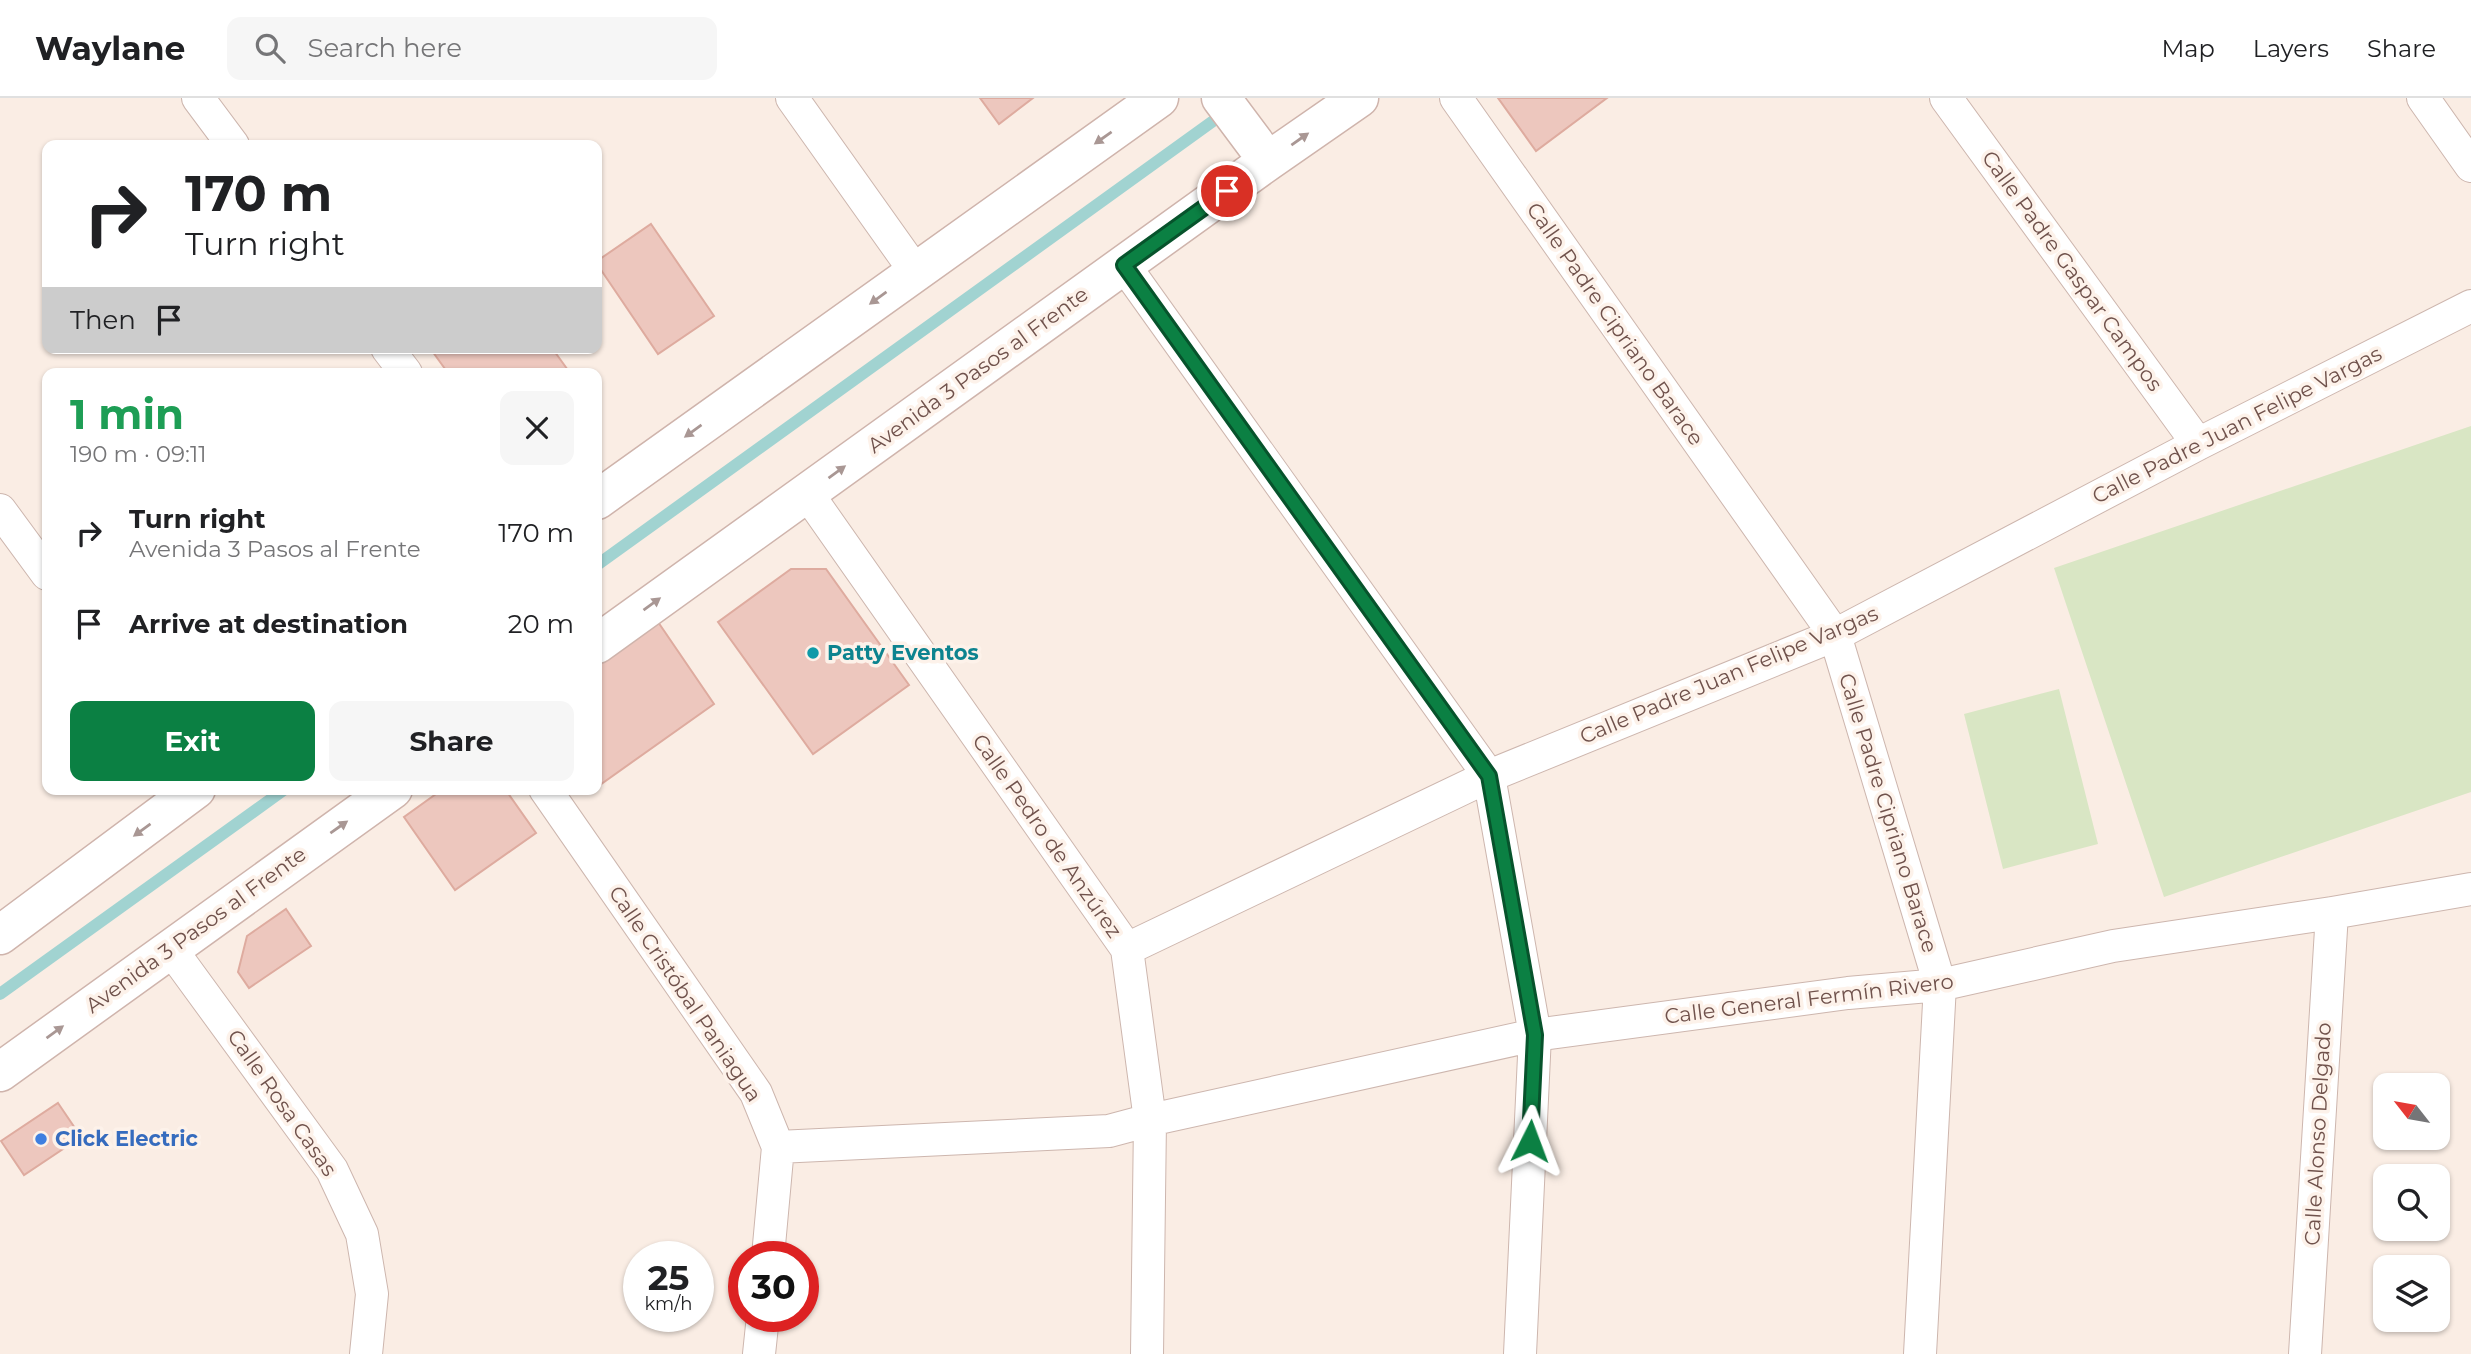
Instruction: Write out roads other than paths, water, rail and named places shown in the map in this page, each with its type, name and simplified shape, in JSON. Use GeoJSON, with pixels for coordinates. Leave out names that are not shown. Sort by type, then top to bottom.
{"type":"FeatureCollection","features":[{"type":"Feature","properties":{"kind":"main road"},"geometry":{"type":"LineString","coordinates":[[602,496],[1158,98]]}},
{"type":"Feature","properties":{"kind":"main road"},"geometry":{"type":"LineString","coordinates":[[1221,98],[1258,148]]}},
{"type":"Feature","properties":{"kind":"main road","name":"Avenida 3 Pasos al Frente"},"geometry":{"type":"LineString","coordinates":[[602,640],[1124,265],[1258,148],[1359,98]]}},
{"type":"Feature","properties":{"kind":"main road"},"geometry":{"type":"LineString","coordinates":[[0,934],[188,795]]}},
{"type":"Feature","properties":{"kind":"main road","name":"Avenida 3 Pasos al Frente"},"geometry":{"type":"LineString","coordinates":[[0,1072],[385,795]]}},
{"type":"Feature","properties":{"kind":"street"},"geometry":{"type":"LineString","coordinates":[[198,98],[229,140]]}},
{"type":"Feature","properties":{"kind":"street"},"geometry":{"type":"LineString","coordinates":[[792,98],[915,271]]}},
{"type":"Feature","properties":{"kind":"street","name":"Calle Padre Cipriano Barace"},"geometry":{"type":"LineString","coordinates":[[1455,98],[1835,635],[1940,985],[1920,1354]]}},
{"type":"Feature","properties":{"kind":"street","name":"Calle Padre Gaspar Campos"},"geometry":{"type":"LineString","coordinates":[[1946,98],[2198,444]]}},
{"type":"Feature","properties":{"kind":"street"},"geometry":{"type":"LineString","coordinates":[[2423,98],[2471,166]]}},
{"type":"Feature","properties":{"kind":"street"},"geometry":{"type":"LineString","coordinates":[[1124,265],[1489,776],[1535,1035],[1520,1354]]}},
{"type":"Feature","properties":{"kind":"street","name":"Calle Padre Juan Felipe Vargas"},"geometry":{"type":"LineString","coordinates":[[1127,949],[1489,776],[1835,635],[2198,444],[2471,306]]}},
{"type":"Feature","properties":{"kind":"street"},"geometry":{"type":"LineString","coordinates":[[392,354],[402,368]]}},
{"type":"Feature","properties":{"kind":"street","name":"Calle Pedro de Anzúrez"},"geometry":{"type":"LineString","coordinates":[[807,493],[1127,949],[1150,1119],[1147,1354]]}},
{"type":"Feature","properties":{"kind":"street"},"geometry":{"type":"LineString","coordinates":[[0,510],[42,567]]}},
{"type":"Feature","properties":{"kind":"street","name":"Calle Cristóbal Paniagua"},"geometry":{"type":"LineString","coordinates":[[549,795],[756,1093],[778,1147],[769,1241]]}},
{"type":"Feature","properties":{"kind":"street","name":"Calle General Fermín Rivero"},"geometry":{"type":"LineString","coordinates":[[778,1147],[1109,1131],[1150,1119],[1535,1035],[1848,993],[1940,985],[2113,946],[2471,889]]}},
{"type":"Feature","properties":{"kind":"street","name":"Calle Alonso Delgado"},"geometry":{"type":"LineString","coordinates":[[2305,1354],[2332,913]]}},
{"type":"Feature","properties":{"kind":"street","name":"Calle Rosa Casas"},"geometry":{"type":"LineString","coordinates":[[170,947],[332,1170],[362,1234],[372,1294],[366,1354]]}},
{"type":"Feature","properties":{"kind":"street"},"geometry":{"type":"LineString","coordinates":[[759,1354],[761,1332]]}},
{"type":"Feature","properties":{"kind":"waterway"},"geometry":{"type":"LineString","coordinates":[[602,561],[1227,111]]}},
{"type":"Feature","properties":{"kind":"waterway"},"geometry":{"type":"LineString","coordinates":[[0,994],[277,795]]}},
{"type":"Feature","properties":{"kind":"place","name":"Patty Eventos"},"geometry":{"type":"Point","coordinates":[813,653]}},
{"type":"Feature","properties":{"kind":"place","name":"Click Electric"},"geometry":{"type":"Point","coordinates":[41,1139]}}]}
